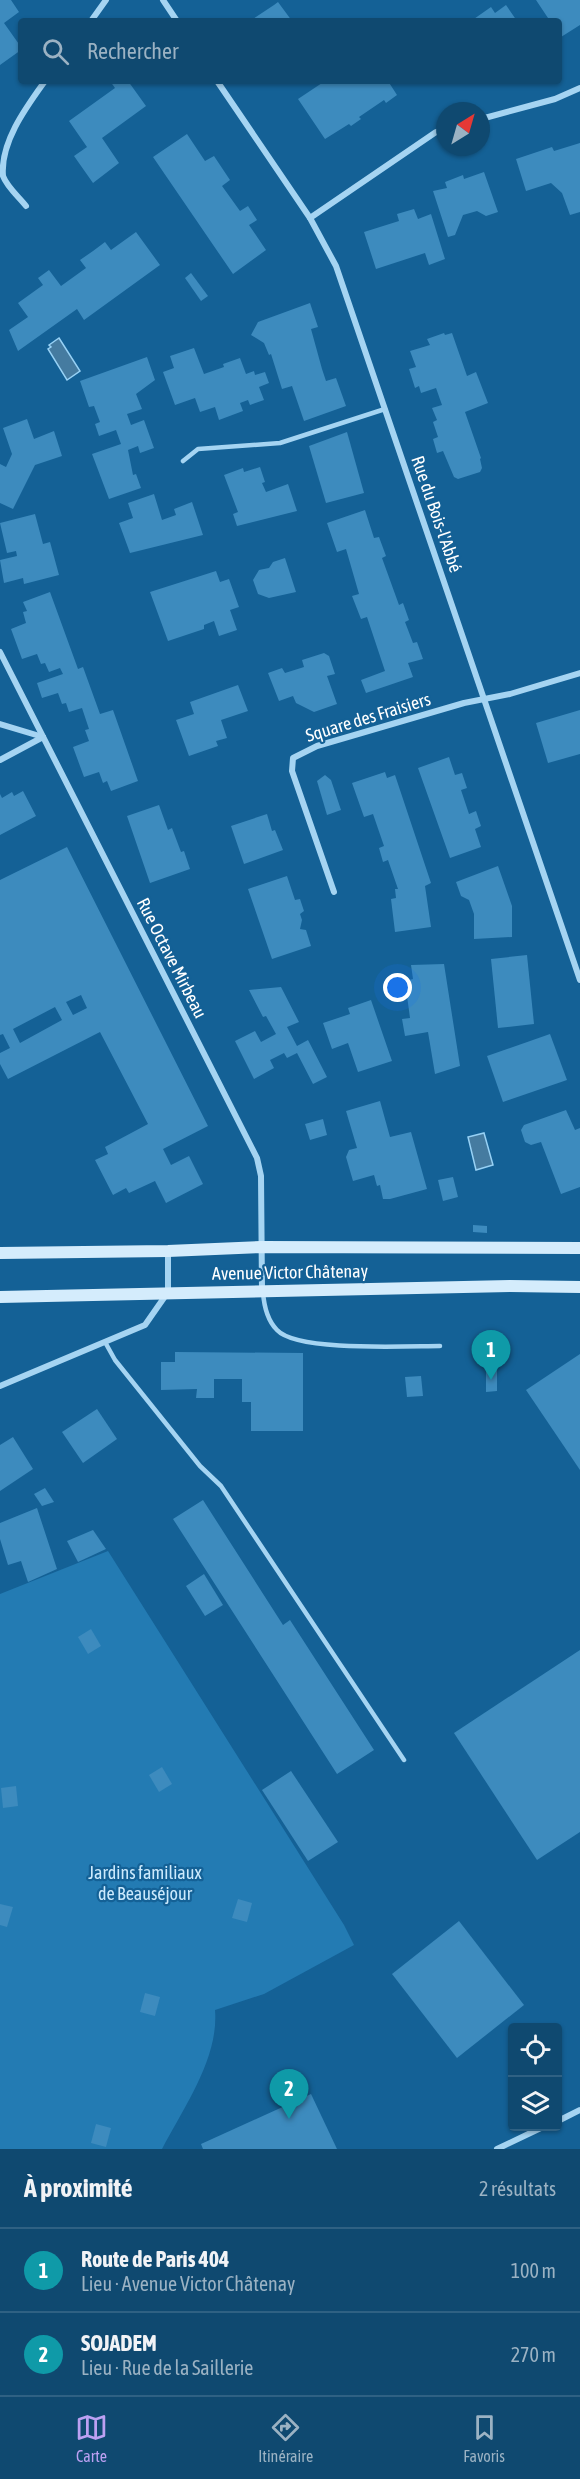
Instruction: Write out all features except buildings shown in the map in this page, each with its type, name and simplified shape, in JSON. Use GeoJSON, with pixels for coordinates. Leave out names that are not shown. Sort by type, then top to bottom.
{"type":"FeatureCollection","features":[{"type":"Feature","properties":{"kind":"main road","name":"Avenue Victor Châtenay"},"geometry":{"type":"LineString","coordinates":[[0,1253],[168,1251],[261,1247],[580,1248]]}},
{"type":"Feature","properties":{"kind":"main road","name":"Avenue Victor Châtenay"},"geometry":{"type":"LineString","coordinates":[[0,1297],[262,1290],[580,1287]]}},
{"type":"Feature","properties":{"kind":"street"},"geometry":{"type":"LineString","coordinates":[[93,18],[106,0]]}},
{"type":"Feature","properties":{"kind":"street"},"geometry":{"type":"LineString","coordinates":[[163,0],[175,18]]}},
{"type":"Feature","properties":{"kind":"street"},"geometry":{"type":"LineString","coordinates":[[26,206],[3,177],[2,151],[13,125],[43,84]]}},
{"type":"Feature","properties":{"kind":"street","name":"Rue du Bois-l'Abbé"},"geometry":{"type":"LineString","coordinates":[[219,84],[310,218],[336,266],[580,980]]}},
{"type":"Feature","properties":{"kind":"street"},"geometry":{"type":"LineString","coordinates":[[490,117],[555,99],[580,88]]}},
{"type":"Feature","properties":{"kind":"street"},"geometry":{"type":"LineString","coordinates":[[310,218],[436,132]]}},
{"type":"Feature","properties":{"kind":"street","name":"Rue Octave Mirbeau"},"geometry":{"type":"LineString","coordinates":[[0,652],[257,1158],[261,1176],[262,1290]]}},
{"type":"Feature","properties":{"kind":"street"},"geometry":{"type":"LineString","coordinates":[[484,700],[580,673]]}},
{"type":"Feature","properties":{"kind":"street","name":"Square des Fraisiers"},"geometry":{"type":"LineString","coordinates":[[334,892],[292,771],[293,758],[317,746],[464,703],[484,700]]}},
{"type":"Feature","properties":{"kind":"street"},"geometry":{"type":"LineString","coordinates":[[0,724],[43,737]]}},
{"type":"Feature","properties":{"kind":"street"},"geometry":{"type":"LineString","coordinates":[[0,760],[43,737]]}},
{"type":"Feature","properties":{"kind":"street"},"geometry":{"type":"LineString","coordinates":[[0,1386],[145,1325],[168,1292],[168,1251]]}},
{"type":"Feature","properties":{"kind":"street"},"geometry":{"type":"LineString","coordinates":[[562,2119],[580,2110]]}},
{"type":"Feature","properties":{"kind":"street"},"geometry":{"type":"LineString","coordinates":[[497,2149],[536,2131]]}},
{"type":"Feature","properties":{"kind":"lane"},"geometry":{"type":"LineString","coordinates":[[183,461],[198,449],[280,443],[385,409]]}},
{"type":"Feature","properties":{"kind":"lane"},"geometry":{"type":"LineString","coordinates":[[262,1290],[265,1311],[269,1318],[278,1332],[291,1337],[326,1345],[440,1346]]}},
{"type":"Feature","properties":{"kind":"lane"},"geometry":{"type":"LineString","coordinates":[[105,1342],[115,1360],[200,1466],[221,1486],[404,1760]]}},
{"type":"Feature","properties":{"kind":"green space","name":"Jardins familiaux de Beauséjour"},"geometry":{"type":"Polygon","coordinates":[[[108,1551],[344,1925],[354,1945],[264,1994],[215,2010],[212,2046],[206,2064],[162,2149],[0,2149],[0,1594],[108,1551]]]}},
{"type":"Feature","properties":{"kind":"shaded area"},"geometry":{"type":"Polygon","coordinates":[[[59,338],[80,371],[67,380],[48,349],[51,347],[49,345],[59,338]]]}},
{"type":"Feature","properties":{"kind":"shaded area"},"geometry":{"type":"Polygon","coordinates":[[[484,1133],[493,1165],[476,1170],[468,1137],[484,1133]]]}},
{"type":"Feature","properties":{"kind":"place","name":"Route de Paris 404"},"geometry":{"type":"Point","coordinates":[491,1380]}},
{"type":"Feature","properties":{"kind":"place","name":"SOJADEM"},"geometry":{"type":"Point","coordinates":[289,2119]}}]}
